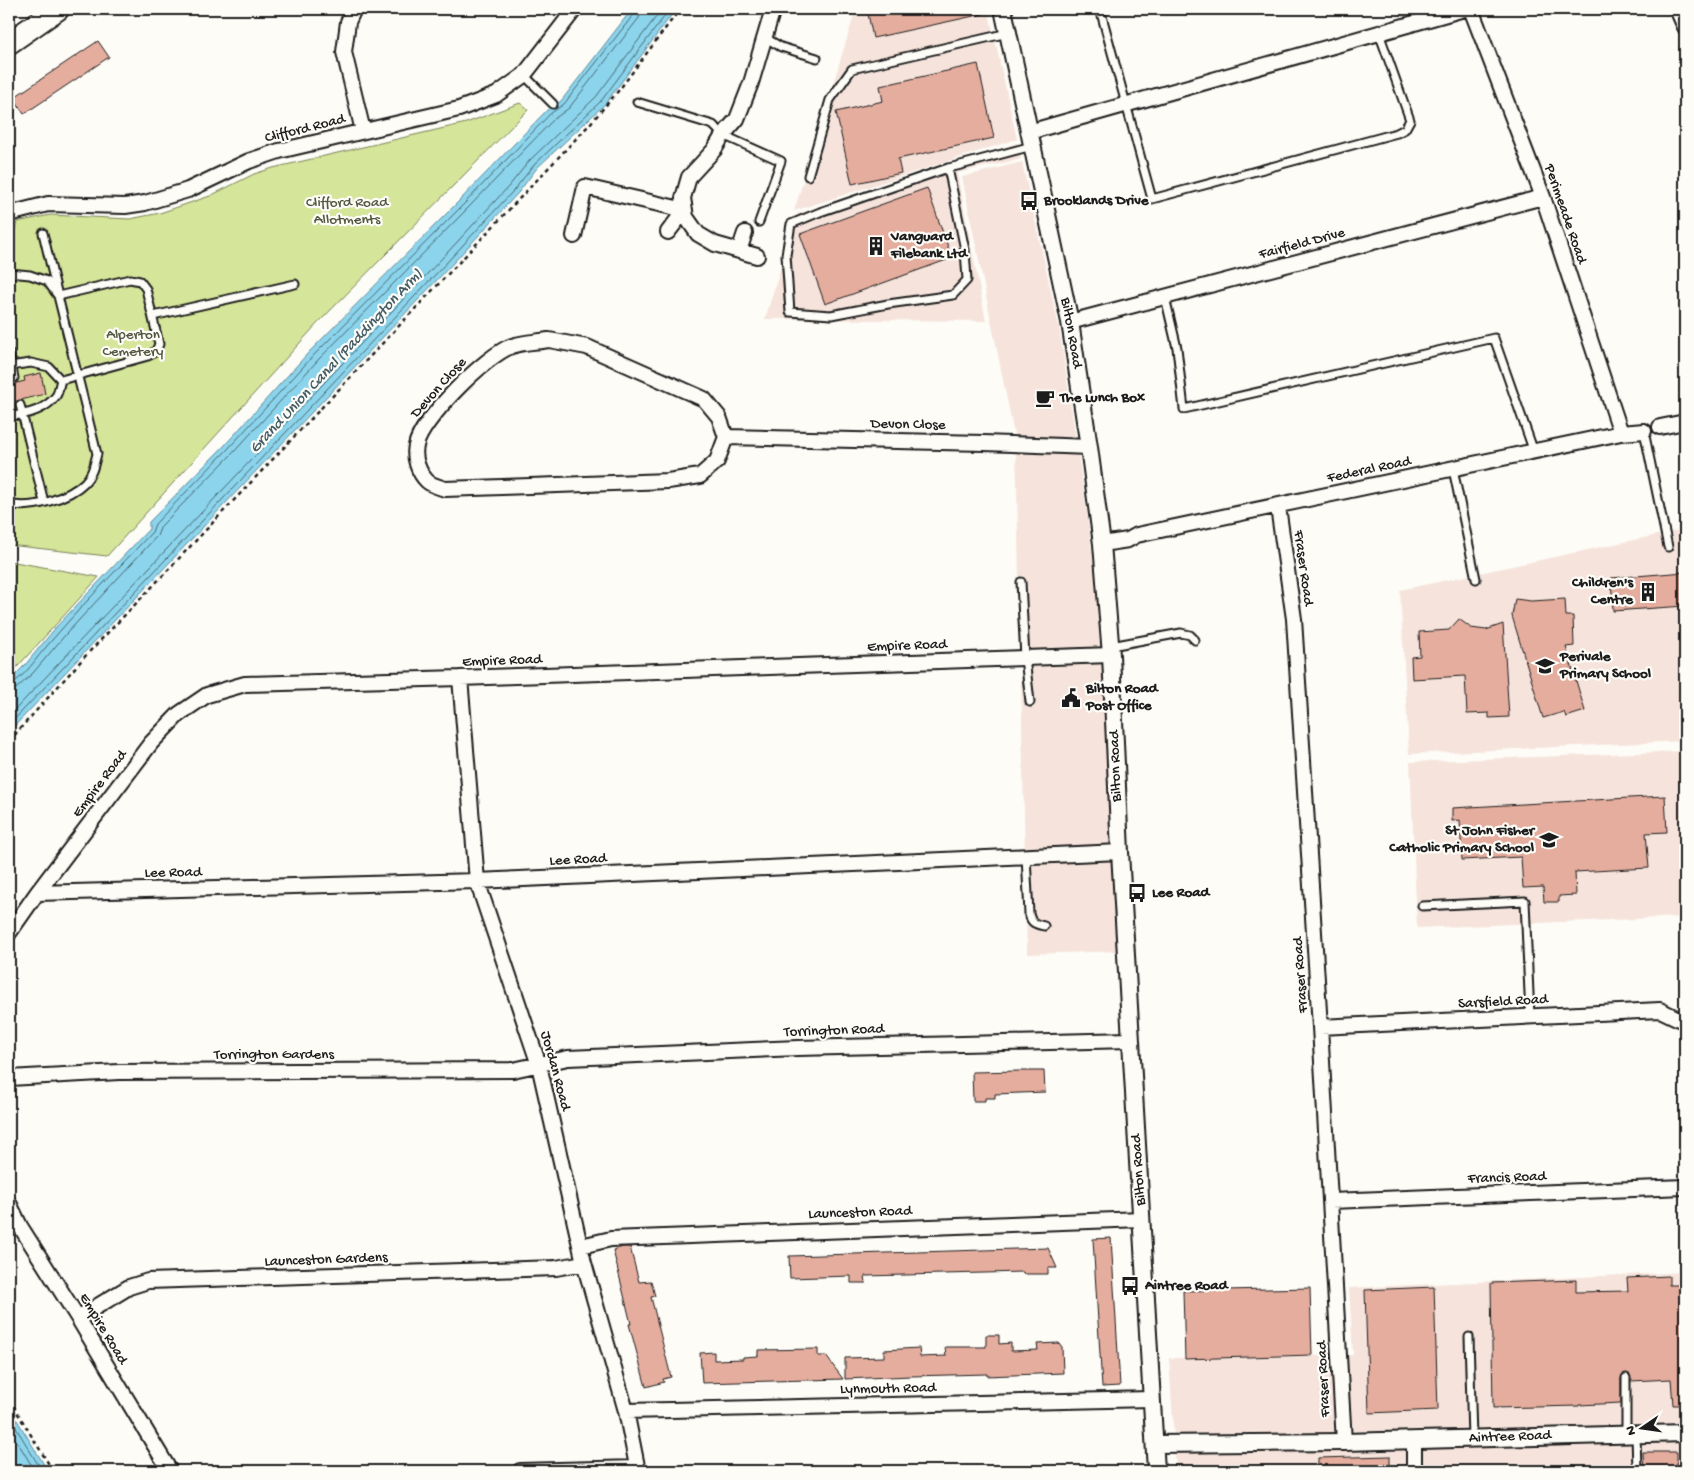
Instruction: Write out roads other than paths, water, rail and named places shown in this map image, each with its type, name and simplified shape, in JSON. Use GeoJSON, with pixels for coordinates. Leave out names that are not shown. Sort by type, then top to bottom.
{"type":"FeatureCollection","features":[{"type":"Feature","properties":{"kind":"main road"},"geometry":{"type":"LineString","coordinates":[[9,44],[58,9]]}},
{"type":"Feature","properties":{"kind":"street"},"geometry":{"type":"LineString","coordinates":[[354,9],[348,22],[344,52],[363,132]]}},
{"type":"Feature","properties":{"kind":"street","name":"Clifford Road"},"geometry":{"type":"LineString","coordinates":[[9,214],[48,204],[125,206],[145,203],[188,190],[249,161],[279,152],[460,109],[496,95],[524,75],[575,9]]}},
{"type":"Feature","properties":{"kind":"street"},"geometry":{"type":"LineString","coordinates":[[757,256],[716,244],[698,234],[686,217],[683,198],[689,177],[714,150],[723,135],[737,119],[751,82],[773,9]]}},
{"type":"Feature","properties":{"kind":"street","name":"Bilton Road"},"geometry":{"type":"LineString","coordinates":[[1003,9],[1070,322],[1102,544],[1111,651],[1120,852],[1156,1471]]}},
{"type":"Feature","properties":{"kind":"street"},"geometry":{"type":"LineString","coordinates":[[1030,139],[1125,104],[1464,9]]}},
{"type":"Feature","properties":{"kind":"street","name":"Perimeade Road"},"geometry":{"type":"LineString","coordinates":[[1471,9],[1543,197],[1621,433]]}},
{"type":"Feature","properties":{"kind":"street"},"geometry":{"type":"LineString","coordinates":[[1677,9],[1685,27]]}},
{"type":"Feature","properties":{"kind":"street"},"geometry":{"type":"LineString","coordinates":[[574,236],[585,187],[685,210]]}},
{"type":"Feature","properties":{"kind":"street","name":"Fairfield Drive"},"geometry":{"type":"LineString","coordinates":[[1070,322],[1543,197]]}},
{"type":"Feature","properties":{"kind":"street"},"geometry":{"type":"LineString","coordinates":[[668,232],[685,210]]}},
{"type":"Feature","properties":{"kind":"street"},"geometry":{"type":"LineString","coordinates":[[739,251],[746,233]]}},
{"type":"Feature","properties":{"kind":"street","name":"Devon Close"},"geometry":{"type":"LineString","coordinates":[[549,340],[586,347],[704,399],[718,416],[726,438],[717,461],[700,476],[668,481],[454,489],[444,489],[428,481],[417,465],[415,446],[422,430],[455,392],[482,365],[511,346],[549,340]]}},
{"type":"Feature","properties":{"kind":"street"},"geometry":{"type":"LineString","coordinates":[[1660,427],[1685,422]]}},
{"type":"Feature","properties":{"kind":"street","name":"Federal Road"},"geometry":{"type":"LineString","coordinates":[[1102,544],[1128,540],[1137,535],[1621,433],[1644,430]]}},
{"type":"Feature","properties":{"kind":"street","name":"Devon Close"},"geometry":{"type":"LineString","coordinates":[[726,438],[1089,447]]}},
{"type":"Feature","properties":{"kind":"street","name":"Fraser Road"},"geometry":{"type":"LineString","coordinates":[[1278,506],[1294,618],[1331,1201],[1344,1442]]}},
{"type":"Feature","properties":{"kind":"street","name":"Empire Road"},"geometry":{"type":"LineString","coordinates":[[9,933],[37,893],[151,743],[179,714],[206,695],[244,684],[1025,658],[1111,651]]}},
{"type":"Feature","properties":{"kind":"street","name":"Jordan Road"},"geometry":{"type":"LineString","coordinates":[[460,678],[477,881],[539,1065],[584,1263],[626,1411],[637,1470]]}},
{"type":"Feature","properties":{"kind":"street","name":"Lee Road"},"geometry":{"type":"LineString","coordinates":[[37,893],[477,881],[1120,852]]}},
{"type":"Feature","properties":{"kind":"street","name":"Sarsfield Road"},"geometry":{"type":"LineString","coordinates":[[1320,1027],[1660,1010],[1685,1022]]}},
{"type":"Feature","properties":{"kind":"street","name":"Torrington Road"},"geometry":{"type":"LineString","coordinates":[[539,1065],[578,1057],[798,1048],[1131,1040]]}},
{"type":"Feature","properties":{"kind":"street","name":"Torrington Gardens"},"geometry":{"type":"LineString","coordinates":[[9,1078],[119,1072],[513,1070],[539,1065]]}},
{"type":"Feature","properties":{"kind":"street","name":"Francis Road"},"geometry":{"type":"LineString","coordinates":[[1331,1201],[1685,1187]]}},
{"type":"Feature","properties":{"kind":"street","name":"Empire Road"},"geometry":{"type":"LineString","coordinates":[[9,1203],[20,1226],[170,1471]]}},
{"type":"Feature","properties":{"kind":"street","name":"Launceston Road"},"geometry":{"type":"LineString","coordinates":[[581,1246],[611,1239],[1142,1219]]}},
{"type":"Feature","properties":{"kind":"street","name":"Launceston Gardens"},"geometry":{"type":"LineString","coordinates":[[78,1318],[130,1286],[148,1281],[556,1268],[584,1263]]}},
{"type":"Feature","properties":{"kind":"street","name":"Lynmouth Road"},"geometry":{"type":"LineString","coordinates":[[626,1411],[1151,1399]]}},
{"type":"Feature","properties":{"kind":"street","name":"Aintree Road"},"geometry":{"type":"LineString","coordinates":[[1155,1444],[1344,1442],[1685,1433]]}},
{"type":"Feature","properties":{"kind":"street"},"geometry":{"type":"LineString","coordinates":[[1414,1440],[1414,1471]]}},
{"type":"Feature","properties":{"kind":"street"},"geometry":{"type":"LineString","coordinates":[[520,1471],[637,1470]]}},
{"type":"Feature","properties":{"kind":"lane"},"geometry":{"type":"LineString","coordinates":[[1100,9],[1152,200],[1397,133],[1405,129],[1410,120],[1379,32]]}},
{"type":"Feature","properties":{"kind":"lane"},"geometry":{"type":"LineString","coordinates":[[808,176],[830,100],[852,69],[1008,33]]}},
{"type":"Feature","properties":{"kind":"lane"},"geometry":{"type":"LineString","coordinates":[[764,37],[781,47],[817,58]]}},
{"type":"Feature","properties":{"kind":"lane"},"geometry":{"type":"LineString","coordinates":[[524,75],[553,104]]}},
{"type":"Feature","properties":{"kind":"lane"},"geometry":{"type":"LineString","coordinates":[[637,102],[712,125],[723,135],[781,161],[759,222]]}},
{"type":"Feature","properties":{"kind":"lane"},"geometry":{"type":"LineString","coordinates":[[948,168],[965,250],[967,280],[953,295],[831,315],[790,312],[786,255],[791,224],[820,212],[1030,139]]}},
{"type":"Feature","properties":{"kind":"lane"},"geometry":{"type":"LineString","coordinates":[[9,504],[18,506],[44,502],[68,495],[85,482],[93,470],[97,454],[43,233]]}},
{"type":"Feature","properties":{"kind":"lane"},"geometry":{"type":"LineString","coordinates":[[9,274],[30,275],[47,281],[58,296]]}},
{"type":"Feature","properties":{"kind":"lane"},"geometry":{"type":"LineString","coordinates":[[58,296],[130,279],[140,281],[146,289],[159,344],[156,351],[148,356],[61,380]]}},
{"type":"Feature","properties":{"kind":"lane"},"geometry":{"type":"LineString","coordinates":[[153,316],[295,284]]}},
{"type":"Feature","properties":{"kind":"lane"},"geometry":{"type":"LineString","coordinates":[[1164,297],[1177,348],[1184,409],[1494,338],[1534,452]]}},
{"type":"Feature","properties":{"kind":"lane"},"geometry":{"type":"LineString","coordinates":[[9,353],[14,378]]}},
{"type":"Feature","properties":{"kind":"lane"},"geometry":{"type":"LineString","coordinates":[[10,365],[31,363],[49,367],[61,380]]}},
{"type":"Feature","properties":{"kind":"lane"},"geometry":{"type":"LineString","coordinates":[[9,416],[23,416],[41,408],[57,395],[61,380]]}},
{"type":"Feature","properties":{"kind":"lane"},"geometry":{"type":"LineString","coordinates":[[20,405],[44,502]]}},
{"type":"Feature","properties":{"kind":"lane"},"geometry":{"type":"LineString","coordinates":[[1644,430],[1668,547]]}},
{"type":"Feature","properties":{"kind":"lane"},"geometry":{"type":"LineString","coordinates":[[1453,469],[1476,579]]}},
{"type":"Feature","properties":{"kind":"lane"},"geometry":{"type":"LineString","coordinates":[[1021,582],[1025,658],[1030,702]]}},
{"type":"Feature","properties":{"kind":"lane"},"geometry":{"type":"LineString","coordinates":[[1111,651],[1181,633],[1190,635],[1195,640]]}},
{"type":"Feature","properties":{"kind":"lane"},"geometry":{"type":"LineString","coordinates":[[1026,856],[1028,914],[1034,924],[1044,926]]}},
{"type":"Feature","properties":{"kind":"lane"},"geometry":{"type":"LineString","coordinates":[[1422,906],[1524,901],[1530,1017]]}},
{"type":"Feature","properties":{"kind":"lane"},"geometry":{"type":"LineString","coordinates":[[1470,1336],[1472,1438]]}},
{"type":"Feature","properties":{"kind":"lane"},"geometry":{"type":"LineString","coordinates":[[1626,1378],[1631,1434],[1637,1471]]}},
{"type":"Feature","properties":{"kind":"water","name":"Grand Union Canal (Paddington Arm)"},"geometry":{"type":"Polygon","coordinates":[[[632,9],[676,9],[605,104],[537,168],[518,193],[454,262],[9,732],[9,681],[25,665],[57,626],[149,529],[149,522],[224,446],[309,352],[547,110],[561,101],[632,9]]]}},
{"type":"Feature","properties":{"kind":"water"},"geometry":{"type":"Polygon","coordinates":[[[9,1407],[48,1471],[9,1471],[9,1407]]]}},
{"type":"Feature","properties":{"kind":"place","name":"Brooklands Drive"},"geometry":{"type":"Point","coordinates":[1029,201]}},
{"type":"Feature","properties":{"kind":"place","name":"Vanguard Filebank Ltd"},"geometry":{"type":"Point","coordinates":[876,246]}},
{"type":"Feature","properties":{"kind":"place","name":"The Lunch Box"},"geometry":{"type":"Point","coordinates":[1045,398]}},
{"type":"Feature","properties":{"kind":"place","name":"Children's Centre"},"geometry":{"type":"Point","coordinates":[1648,592]}},
{"type":"Feature","properties":{"kind":"place","name":"Perivale Primary School"},"geometry":{"type":"Point","coordinates":[1545,666]}},
{"type":"Feature","properties":{"kind":"place","name":"Bilton Road Post Office"},"geometry":{"type":"Point","coordinates":[1071,698]}},
{"type":"Feature","properties":{"kind":"place","name":"St John Fisher Catholic Primary School"},"geometry":{"type":"Point","coordinates":[1549,840]}},
{"type":"Feature","properties":{"kind":"place","name":"Lee Road"},"geometry":{"type":"Point","coordinates":[1137,893]}},
{"type":"Feature","properties":{"kind":"place","name":"Aintree Road"},"geometry":{"type":"Point","coordinates":[1130,1286]}},
{"type":"Feature","properties":{"kind":"park label","name":"Clifford Road Allotments"},"geometry":{"type":"Point","coordinates":[347,212]}},
{"type":"Feature","properties":{"kind":"park label","name":"Alperton Cemetery"},"geometry":{"type":"Point","coordinates":[133,344]}}]}
